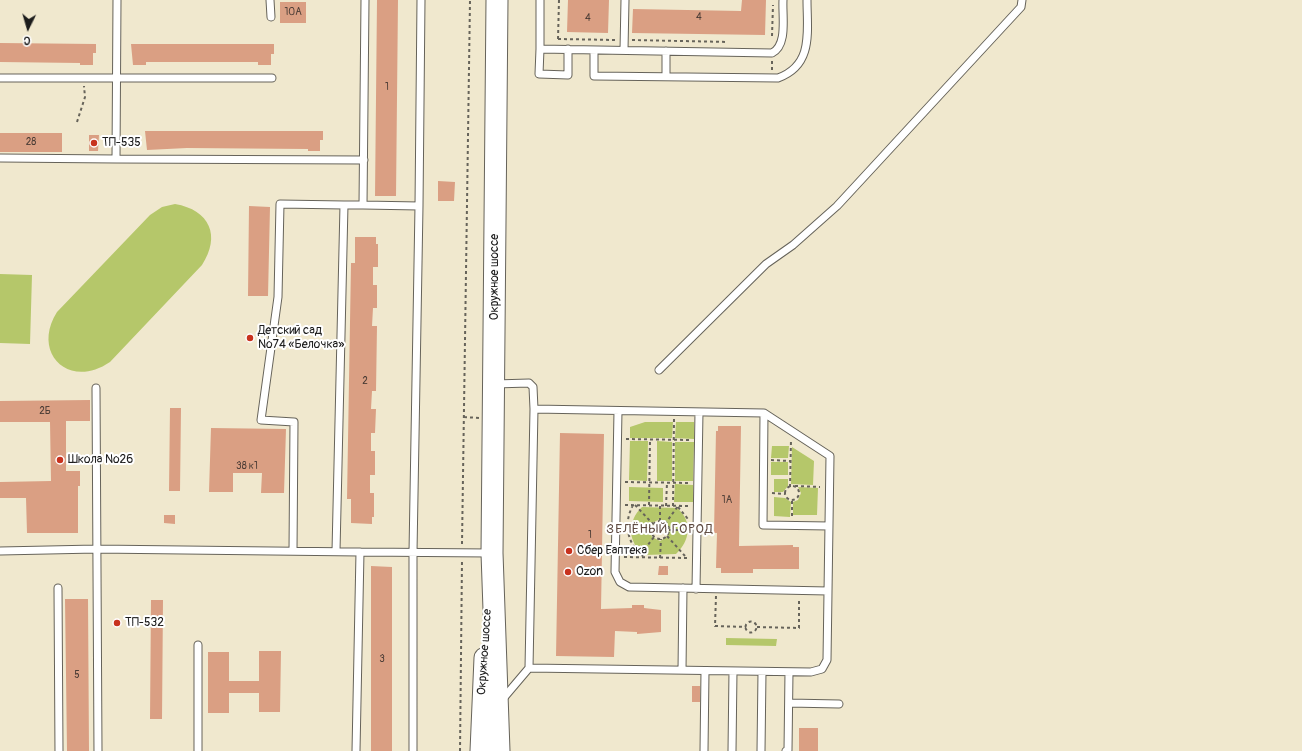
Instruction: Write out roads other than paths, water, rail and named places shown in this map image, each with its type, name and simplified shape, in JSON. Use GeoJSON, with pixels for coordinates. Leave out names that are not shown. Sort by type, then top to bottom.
{"type":"FeatureCollection","features":[{"type":"Feature","properties":{"kind":"main road","name":"Окружное шоссе"},"geometry":{"type":"LineString","coordinates":[[497,0],[492,553],[499,751]]}},
{"type":"Feature","properties":{"kind":"main road","name":"Окружное шоссе"},"geometry":{"type":"LineString","coordinates":[[481,751],[482,697],[492,553]]}},
{"type":"Feature","properties":{"kind":"lane"},"geometry":{"type":"LineString","coordinates":[[116,159],[117,0]]}},
{"type":"Feature","properties":{"kind":"lane"},"geometry":{"type":"LineString","coordinates":[[270,0],[271,17]]}},
{"type":"Feature","properties":{"kind":"lane"},"geometry":{"type":"LineString","coordinates":[[363,205],[365,0]]}},
{"type":"Feature","properties":{"kind":"lane"},"geometry":{"type":"LineString","coordinates":[[413,751],[413,552],[421,0]]}},
{"type":"Feature","properties":{"kind":"lane"},"geometry":{"type":"LineString","coordinates":[[540,0],[539,74],[568,75],[568,49]]}},
{"type":"Feature","properties":{"kind":"lane"},"geometry":{"type":"LineString","coordinates":[[624,50],[625,0]]}},
{"type":"Feature","properties":{"kind":"lane"},"geometry":{"type":"LineString","coordinates":[[540,49],[772,53],[778,49],[782,43],[783,0]]}},
{"type":"Feature","properties":{"kind":"lane"},"geometry":{"type":"LineString","coordinates":[[594,50],[594,76],[772,79],[784,76],[800,63],[806,50],[808,0]]}},
{"type":"Feature","properties":{"kind":"lane"},"geometry":{"type":"LineString","coordinates":[[659,370],[766,264],[792,246],[837,206],[1021,7],[1022,0]]}},
{"type":"Feature","properties":{"kind":"lane"},"geometry":{"type":"LineString","coordinates":[[666,51],[666,78]]}},
{"type":"Feature","properties":{"kind":"lane"},"geometry":{"type":"LineString","coordinates":[[0,78],[272,78]]}},
{"type":"Feature","properties":{"kind":"lane"},"geometry":{"type":"LineString","coordinates":[[0,158],[364,160]]}},
{"type":"Feature","properties":{"kind":"lane"},"geometry":{"type":"LineString","coordinates":[[293,551],[294,422],[261,420],[278,297],[280,204],[419,206]]}},
{"type":"Feature","properties":{"kind":"lane"},"geometry":{"type":"LineString","coordinates":[[336,551],[344,205]]}},
{"type":"Feature","properties":{"kind":"lane"},"geometry":{"type":"LineString","coordinates":[[494,384],[528,383],[533,387],[534,409],[529,668],[498,705]]}},
{"type":"Feature","properties":{"kind":"lane"},"geometry":{"type":"LineString","coordinates":[[96,388],[98,751]]}},
{"type":"Feature","properties":{"kind":"lane"},"geometry":{"type":"LineString","coordinates":[[529,668],[811,672],[822,669],[827,660],[830,456],[764,413],[534,409]]}},
{"type":"Feature","properties":{"kind":"lane"},"geometry":{"type":"LineString","coordinates":[[618,411],[616,576],[624,585],[629,587],[696,589],[828,591]]}},
{"type":"Feature","properties":{"kind":"lane"},"geometry":{"type":"LineString","coordinates":[[696,589],[699,412]]}},
{"type":"Feature","properties":{"kind":"lane"},"geometry":{"type":"LineString","coordinates":[[764,413],[763,525],[829,526]]}},
{"type":"Feature","properties":{"kind":"lane"},"geometry":{"type":"LineString","coordinates":[[0,551],[96,549],[492,553]]}},
{"type":"Feature","properties":{"kind":"lane"},"geometry":{"type":"LineString","coordinates":[[356,751],[360,552]]}},
{"type":"Feature","properties":{"kind":"lane"},"geometry":{"type":"LineString","coordinates":[[58,588],[59,751]]}},
{"type":"Feature","properties":{"kind":"lane"},"geometry":{"type":"LineString","coordinates":[[682,670],[683,588]]}},
{"type":"Feature","properties":{"kind":"lane"},"geometry":{"type":"LineString","coordinates":[[198,645],[198,751]]}},
{"type":"Feature","properties":{"kind":"lane"},"geometry":{"type":"LineString","coordinates":[[704,751],[705,671]]}},
{"type":"Feature","properties":{"kind":"lane"},"geometry":{"type":"LineString","coordinates":[[732,751],[733,671]]}},
{"type":"Feature","properties":{"kind":"lane"},"geometry":{"type":"LineString","coordinates":[[761,751],[762,672]]}},
{"type":"Feature","properties":{"kind":"lane"},"geometry":{"type":"LineString","coordinates":[[786,751],[788,750],[789,672]]}},
{"type":"Feature","properties":{"kind":"lane"},"geometry":{"type":"LineString","coordinates":[[789,703],[839,704]]}},
{"type":"Feature","properties":{"kind":"place","name":"ТП-535"},"geometry":{"type":"Point","coordinates":[94,143]}},
{"type":"Feature","properties":{"kind":"place","name":"Детский сад №74 «Белочка»"},"geometry":{"type":"Point","coordinates":[250,338]}},
{"type":"Feature","properties":{"kind":"place","name":"Школа №26"},"geometry":{"type":"Point","coordinates":[60,460]}},
{"type":"Feature","properties":{"kind":"place","name":"Сбер Еаптека"},"geometry":{"type":"Point","coordinates":[569,551]}},
{"type":"Feature","properties":{"kind":"place","name":"Ozon"},"geometry":{"type":"Point","coordinates":[568,572]}},
{"type":"Feature","properties":{"kind":"place","name":"ТП-532"},"geometry":{"type":"Point","coordinates":[117,623]}},
{"type":"Feature","properties":{"kind":"district","name":"ЗЕЛЁНЫЙ ГОРОД"},"geometry":{"type":"Point","coordinates":[660,530]}}]}
